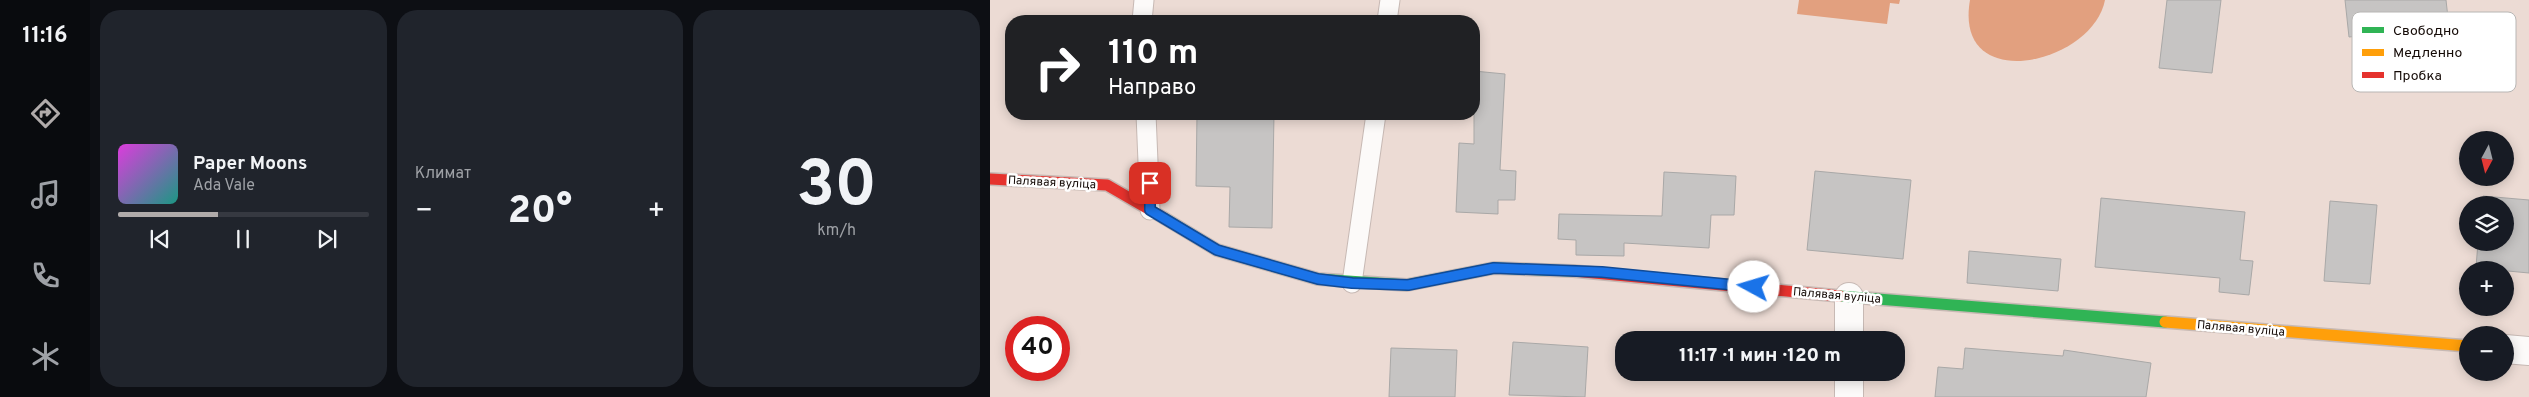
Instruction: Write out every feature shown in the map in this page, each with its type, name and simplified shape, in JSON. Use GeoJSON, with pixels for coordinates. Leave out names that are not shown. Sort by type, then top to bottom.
{"type":"FeatureCollection","features":[{"type":"Feature","properties":{"kind":"street","name":"Палявая вуліца"},"geometry":{"type":"LineString","coordinates":[[990,179],[1107,185],[1217,250],[1318,279],[1352,283],[1408,285],[1494,268],[1602,272],[1849,297],[2459,345]]}},
{"type":"Feature","properties":{"kind":"street"},"geometry":{"type":"LineString","coordinates":[[1849,297],[1849,331]]}},
{"type":"Feature","properties":{"kind":"street"},"geometry":{"type":"LineString","coordinates":[[2514,350],[2529,351]]}},
{"type":"Feature","properties":{"kind":"street"},"geometry":{"type":"LineString","coordinates":[[1849,381],[1849,397]]}},
{"type":"Feature","properties":{"kind":"lane"},"geometry":{"type":"LineString","coordinates":[[1143,15],[1144,0]]}},
{"type":"Feature","properties":{"kind":"lane"},"geometry":{"type":"LineString","coordinates":[[1388,15],[1390,0]]}},
{"type":"Feature","properties":{"kind":"lane"},"geometry":{"type":"LineString","coordinates":[[1146,120],[1150,210]]}},
{"type":"Feature","properties":{"kind":"lane"},"geometry":{"type":"LineString","coordinates":[[1352,283],[1375,120]]}},
{"type":"Feature","properties":{"kind":"shaded area"},"geometry":{"type":"Polygon","coordinates":[[[1799,0],[1900,0],[1899,4],[1890,3],[1887,24],[1797,14],[1799,0]]]}},
{"type":"Feature","properties":{"kind":"shaded area"},"geometry":{"type":"Polygon","coordinates":[[[1970,0],[2105,0],[2095,22],[2076,41],[2053,54],[2027,60],[2002,60],[1982,50],[1970,30],[1970,0]]]}},
{"type":"Feature","properties":{"kind":"building"},"geometry":{"type":"Polygon","coordinates":[[[2167,0],[2221,0],[2212,73],[2159,68],[2167,0]]]}},
{"type":"Feature","properties":{"kind":"building"},"geometry":{"type":"Polygon","coordinates":[[[2345,0],[2446,0],[2447,12],[2352,12],[2352,37],[2349,37],[2345,0]]]}},
{"type":"Feature","properties":{"kind":"building"},"geometry":{"type":"Polygon","coordinates":[[[1480,72],[1505,74],[1500,170],[1516,171],[1515,200],[1498,200],[1498,214],[1456,212],[1459,143],[1474,144],[1474,120],[1480,120],[1480,72]]]}},
{"type":"Feature","properties":{"kind":"building"},"geometry":{"type":"Polygon","coordinates":[[[1197,120],[1274,120],[1272,228],[1229,227],[1230,187],[1196,186],[1197,120]]]}},
{"type":"Feature","properties":{"kind":"building"},"geometry":{"type":"Polygon","coordinates":[[[1815,171],[1911,180],[1903,259],[1807,250],[1815,171]]]}},
{"type":"Feature","properties":{"kind":"building"},"geometry":{"type":"Polygon","coordinates":[[[1664,172],[1736,176],[1734,215],[1711,215],[1709,248],[1624,243],[1624,256],[1576,255],[1576,240],[1558,239],[1559,214],[1662,216],[1664,172]]]}},
{"type":"Feature","properties":{"kind":"building"},"geometry":{"type":"Polygon","coordinates":[[[2101,198],[2245,212],[2240,260],[2253,261],[2249,295],[2219,292],[2220,278],[2095,267],[2101,198]]]}},
{"type":"Feature","properties":{"kind":"building"},"geometry":{"type":"Polygon","coordinates":[[[2514,199],[2529,200],[2529,273],[2514,272],[2514,261],[2477,261],[2477,251],[2514,251],[2514,199]]]}},
{"type":"Feature","properties":{"kind":"building"},"geometry":{"type":"Polygon","coordinates":[[[2330,201],[2377,205],[2370,284],[2324,281],[2330,201]]]}},
{"type":"Feature","properties":{"kind":"building"},"geometry":{"type":"Polygon","coordinates":[[[1969,251],[2061,259],[2058,291],[1967,283],[1969,251]]]}},
{"type":"Feature","properties":{"kind":"building"},"geometry":{"type":"Polygon","coordinates":[[[1513,342],[1588,347],[1585,397],[1509,395],[1513,342]]]}},
{"type":"Feature","properties":{"kind":"building"},"geometry":{"type":"Polygon","coordinates":[[[1391,348],[1457,350],[1455,397],[1389,397],[1391,348]]]}},
{"type":"Feature","properties":{"kind":"building"},"geometry":{"type":"Polygon","coordinates":[[[1965,348],[2063,356],[2064,350],[2151,363],[2146,397],[1935,397],[1938,367],[1963,369],[1965,348]]]}},
{"type":"Feature","properties":{"kind":"traffic: fast"},"geometry":{"type":"LineString","coordinates":[[1164,218],[1217,250],[1318,279],[1407,285],[1494,268],[1573,271]]}},
{"type":"Feature","properties":{"kind":"traffic: fast"},"geometry":{"type":"LineString","coordinates":[[1840,296],[2165,322]]}},
{"type":"Feature","properties":{"kind":"traffic: slow"},"geometry":{"type":"LineString","coordinates":[[2165,322],[2459,345]]}},
{"type":"Feature","properties":{"kind":"traffic: jam"},"geometry":{"type":"LineString","coordinates":[[990,179],[1107,185],[1164,218]]}},
{"type":"Feature","properties":{"kind":"traffic: jam"},"geometry":{"type":"LineString","coordinates":[[1573,271],[1840,296]]}},
{"type":"Feature","properties":{"kind":"route"},"geometry":{"type":"LineString","coordinates":[[1150,183],[1150,210],[1217,250],[1318,279],[1352,283],[1408,285],[1494,268],[1602,272],[1754,287]]}}]}
